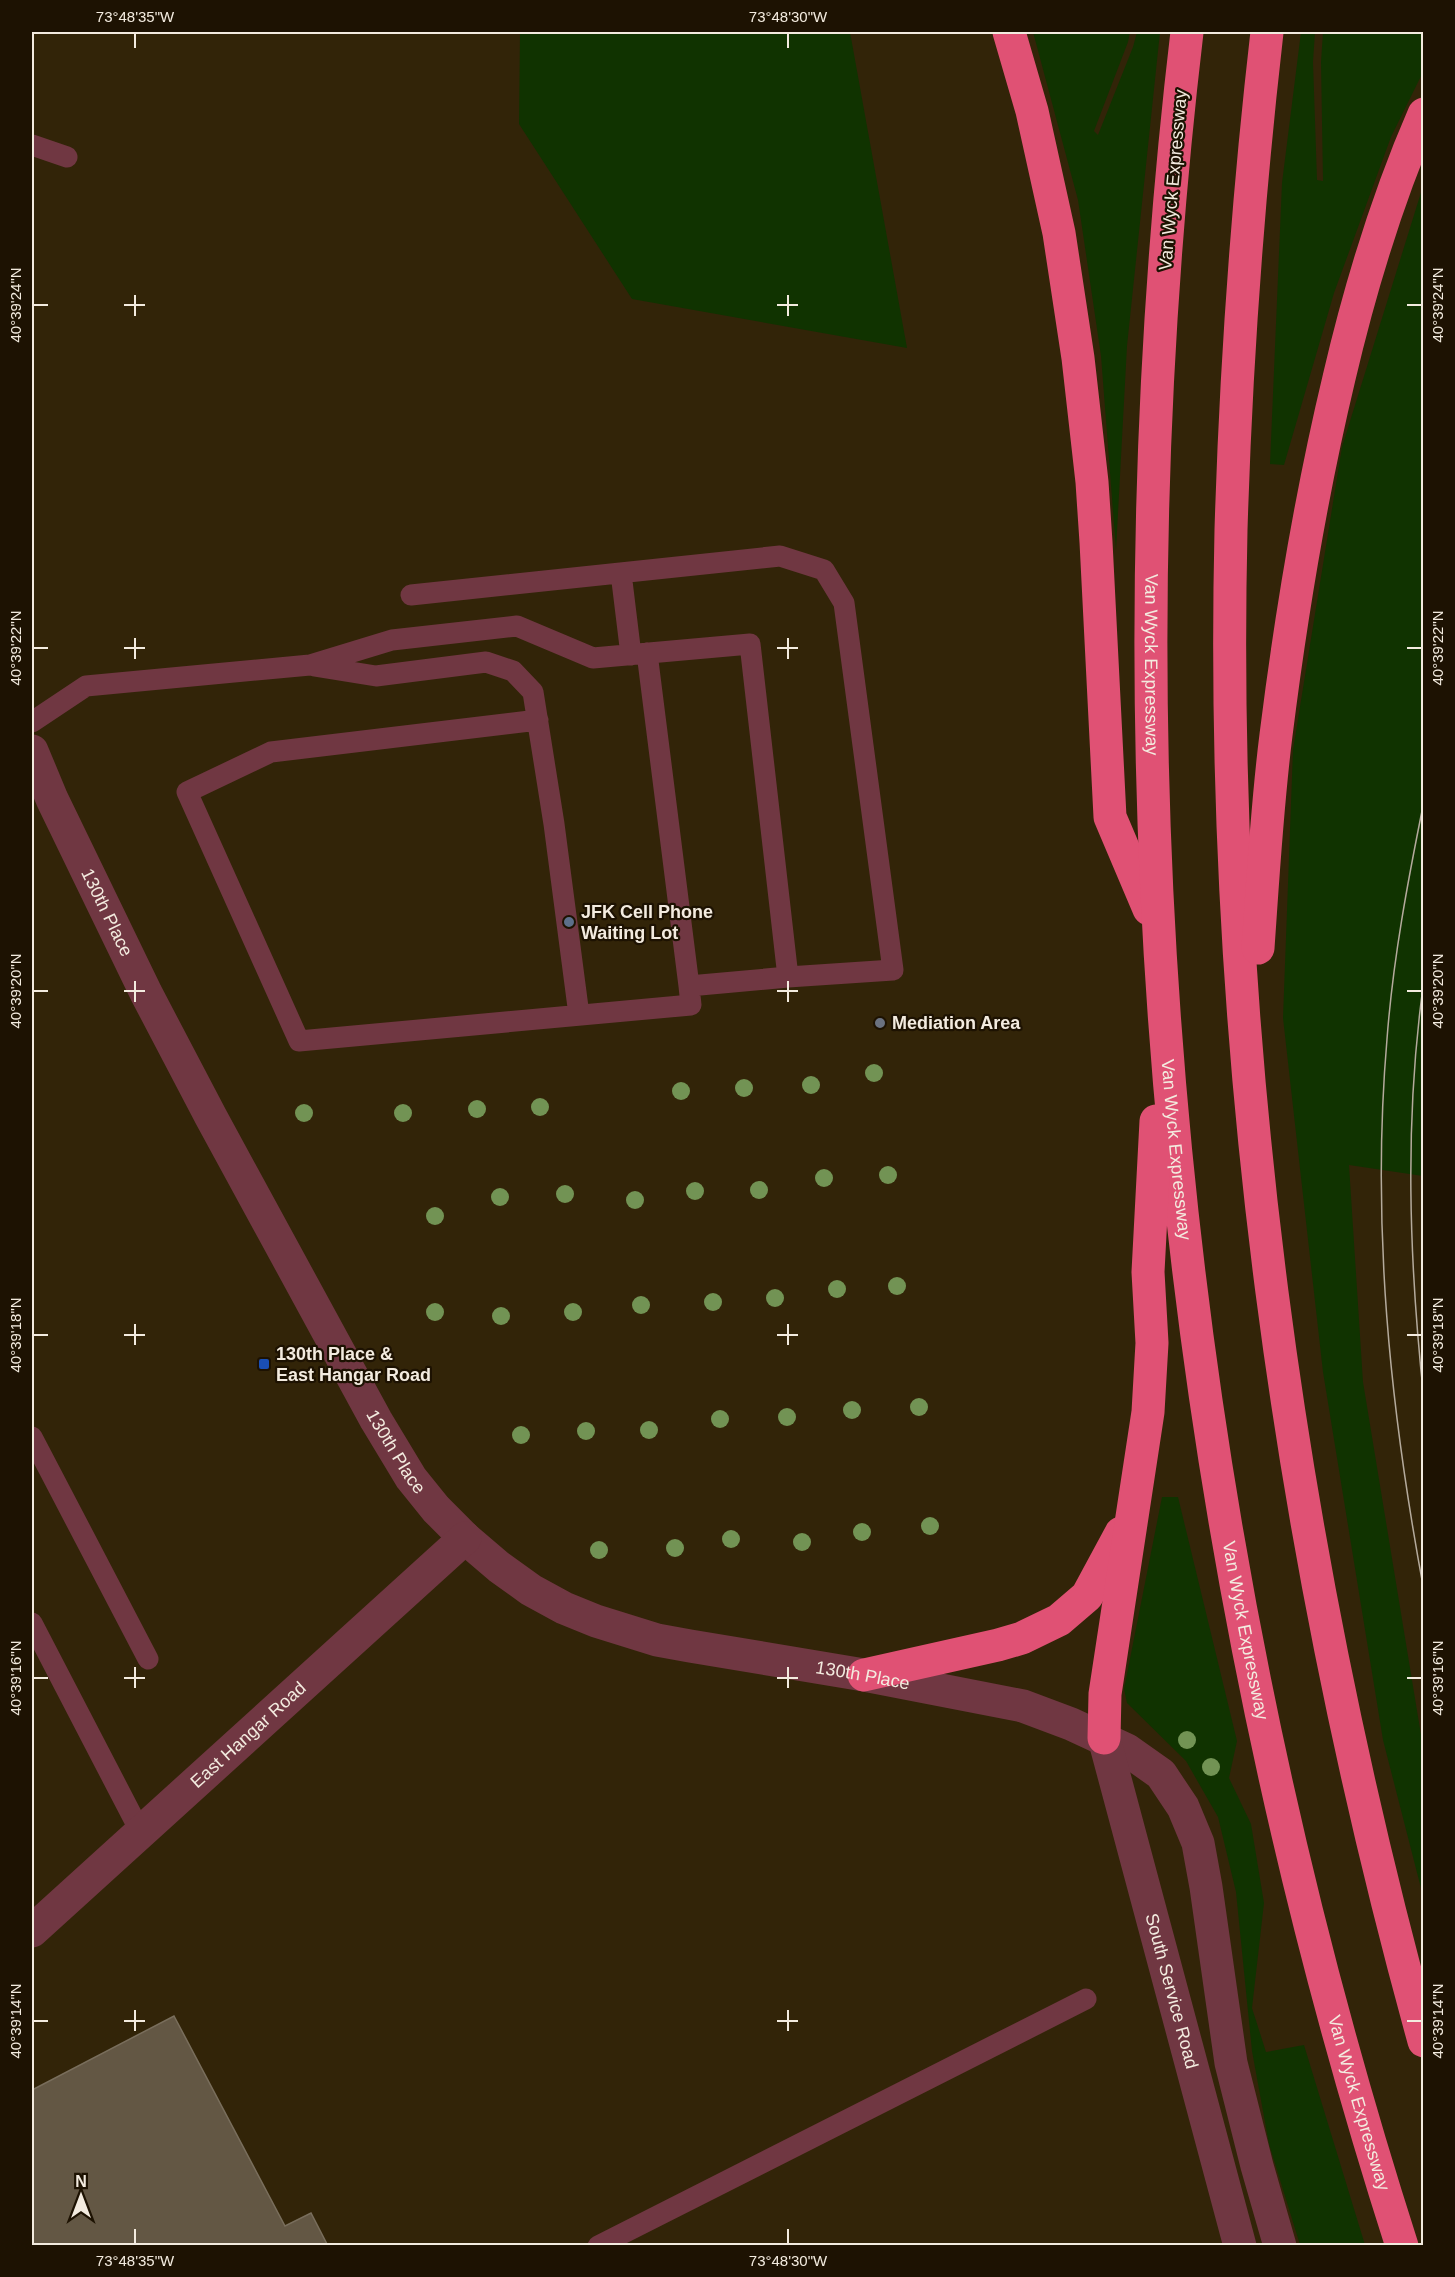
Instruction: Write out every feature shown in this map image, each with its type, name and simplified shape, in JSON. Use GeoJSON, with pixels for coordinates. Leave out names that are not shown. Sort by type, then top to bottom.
{"type":"FeatureCollection","features":[{"type":"Feature","properties":{"kind":"highway"},"geometry":{"type":"LineString","coordinates":[[1009,32],[1032,111],[1059,233],[1078,358],[1095,532],[1110,817],[1158,930]]}},
{"type":"Feature","properties":{"kind":"highway","name":"Van Wyck Expressway"},"geometry":{"type":"LineString","coordinates":[[1187,32],[1162,298],[1151,521],[1150,724],[1158,930],[1180,1197],[1196,1332],[1227,1533],[1252,1666],[1312,1930],[1346,2061],[1402,2246]]}},
{"type":"Feature","properties":{"kind":"highway"},"geometry":{"type":"LineString","coordinates":[[1267,32],[1244,264],[1231,530],[1231,732],[1238,913],[1248,1069],[1286,1393],[1321,1603],[1345,1724],[1378,1869],[1424,2041]]}},
{"type":"Feature","properties":{"kind":"highway"},"geometry":{"type":"LineString","coordinates":[[1248,1069],[1276,736],[1310,511],[1335,395],[1364,284],[1395,188],[1424,114]]}},
{"type":"Feature","properties":{"kind":"highway"},"geometry":{"type":"LineString","coordinates":[[1104,1738],[1105,1694],[1148,1412],[1152,1343],[1148,1272],[1162,996]]}},
{"type":"Feature","properties":{"kind":"highway"},"geometry":{"type":"LineString","coordinates":[[864,1675],[1014,1641],[1059,1620],[1088,1596],[1132,1510]]}},
{"type":"Feature","properties":{"kind":"street","name":"130th Place"},"geometry":{"type":"LineString","coordinates":[[32,751],[52,799],[146,993],[371,1409],[411,1478],[436,1509],[465,1538],[531,1590],[564,1608],[596,1621],[657,1640],[864,1675],[1023,1706],[1104,1738],[1134,1754],[1161,1774],[1183,1807],[1198,1843],[1231,2063],[1280,2246]]}},
{"type":"Feature","properties":{"kind":"street","name":"East Hangar Road"},"geometry":{"type":"LineString","coordinates":[[32,1931],[465,1538]]}},
{"type":"Feature","properties":{"kind":"street","name":"South Service Road"},"geometry":{"type":"LineString","coordinates":[[1104,1738],[1240,2246]]}},
{"type":"Feature","properties":{"kind":"lane"},"geometry":{"type":"LineString","coordinates":[[32,145],[67,157]]}},
{"type":"Feature","properties":{"kind":"lane"},"geometry":{"type":"LineString","coordinates":[[411,595],[780,556],[824,570],[844,603],[893,970],[689,986]]}},
{"type":"Feature","properties":{"kind":"lane"},"geometry":{"type":"LineString","coordinates":[[538,720],[271,752],[187,792],[299,1041],[691,1005],[639,654],[621,573]]}},
{"type":"Feature","properties":{"kind":"lane"},"geometry":{"type":"LineString","coordinates":[[32,722],[86,686],[310,665],[392,640],[517,626],[593,658],[750,644],[788,977]]}},
{"type":"Feature","properties":{"kind":"lane"},"geometry":{"type":"LineString","coordinates":[[310,665],[376,676],[486,662],[513,671],[532,692],[556,836],[579,1015]]}},
{"type":"Feature","properties":{"kind":"lane"},"geometry":{"type":"LineString","coordinates":[[32,1437],[148,1659]]}},
{"type":"Feature","properties":{"kind":"lane"},"geometry":{"type":"LineString","coordinates":[[32,1623],[140,1831]]}},
{"type":"Feature","properties":{"kind":"lane"},"geometry":{"type":"LineString","coordinates":[[598,2246],[1086,1999]]}},
{"type":"Feature","properties":{"kind":"shaded area"},"geometry":{"type":"Polygon","coordinates":[[[32,32],[1423,32],[1423,2245],[32,2246],[32,32]]]}},
{"type":"Feature","properties":{"kind":"green space"},"geometry":{"type":"Polygon","coordinates":[[[520,32],[850,32],[907,348],[632,299],[519,124],[520,32]]]}},
{"type":"Feature","properties":{"kind":"green space"},"geometry":{"type":"Polygon","coordinates":[[[1033,32],[1130,32],[1094,131],[1098,135],[1137,32],[1160,32],[1127,346],[1116,550],[1101,356],[1078,200],[1033,32]]]}},
{"type":"Feature","properties":{"kind":"green space"},"geometry":{"type":"Polygon","coordinates":[[[1301,32],[1315,32],[1313,62],[1317,180],[1323,181],[1321,62],[1323,32],[1423,32],[1423,72],[1391,137],[1334,293],[1284,465],[1270,464],[1282,183],[1301,32]]]}},
{"type":"Feature","properties":{"kind":"green space"},"geometry":{"type":"Polygon","coordinates":[[[1423,186],[1423,1176],[1349,1165],[1363,1382],[1423,1747],[1423,1896],[1383,1740],[1323,1372],[1283,1018],[1293,750],[1342,447],[1423,186]]]}},
{"type":"Feature","properties":{"kind":"green space"},"geometry":{"type":"Polygon","coordinates":[[[1162,1497],[1178,1497],[1237,1741],[1229,1778],[1251,1824],[1264,1903],[1252,2008],[1266,2052],[1304,2045],[1365,2245],[1300,2245],[1269,2144],[1252,2051],[1236,1892],[1218,1817],[1186,1761],[1127,1703],[1124,1689],[1162,1497]]]}},
{"type":"Feature","properties":{"kind":"building"},"geometry":{"type":"Polygon","coordinates":[[[174,2016],[285,2226],[311,2213],[328,2246],[32,2246],[32,2090],[174,2016]]]}},
{"type":"Feature","properties":{"kind":"tram line"},"geometry":{"type":"LineString","coordinates":[[1424,801],[1393,979],[1387,1039],[1381,1178],[1383,1247],[1393,1385],[1424,1591]]}},
{"type":"Feature","properties":{"kind":"tram line"},"geometry":{"type":"LineString","coordinates":[[1424,980],[1413,1085],[1411,1137],[1412,1243],[1424,1400]]}},
{"type":"Feature","properties":{"kind":"place","name":"JFK Cell Phone Waiting Lot"},"geometry":{"type":"Point","coordinates":[569,922]}},
{"type":"Feature","properties":{"kind":"place","name":"Mediation Area"},"geometry":{"type":"Point","coordinates":[880,1023]}},
{"type":"Feature","properties":{"kind":"place","name":"130th Place & East Hangar Road"},"geometry":{"type":"Point","coordinates":[264,1364]}}]}
